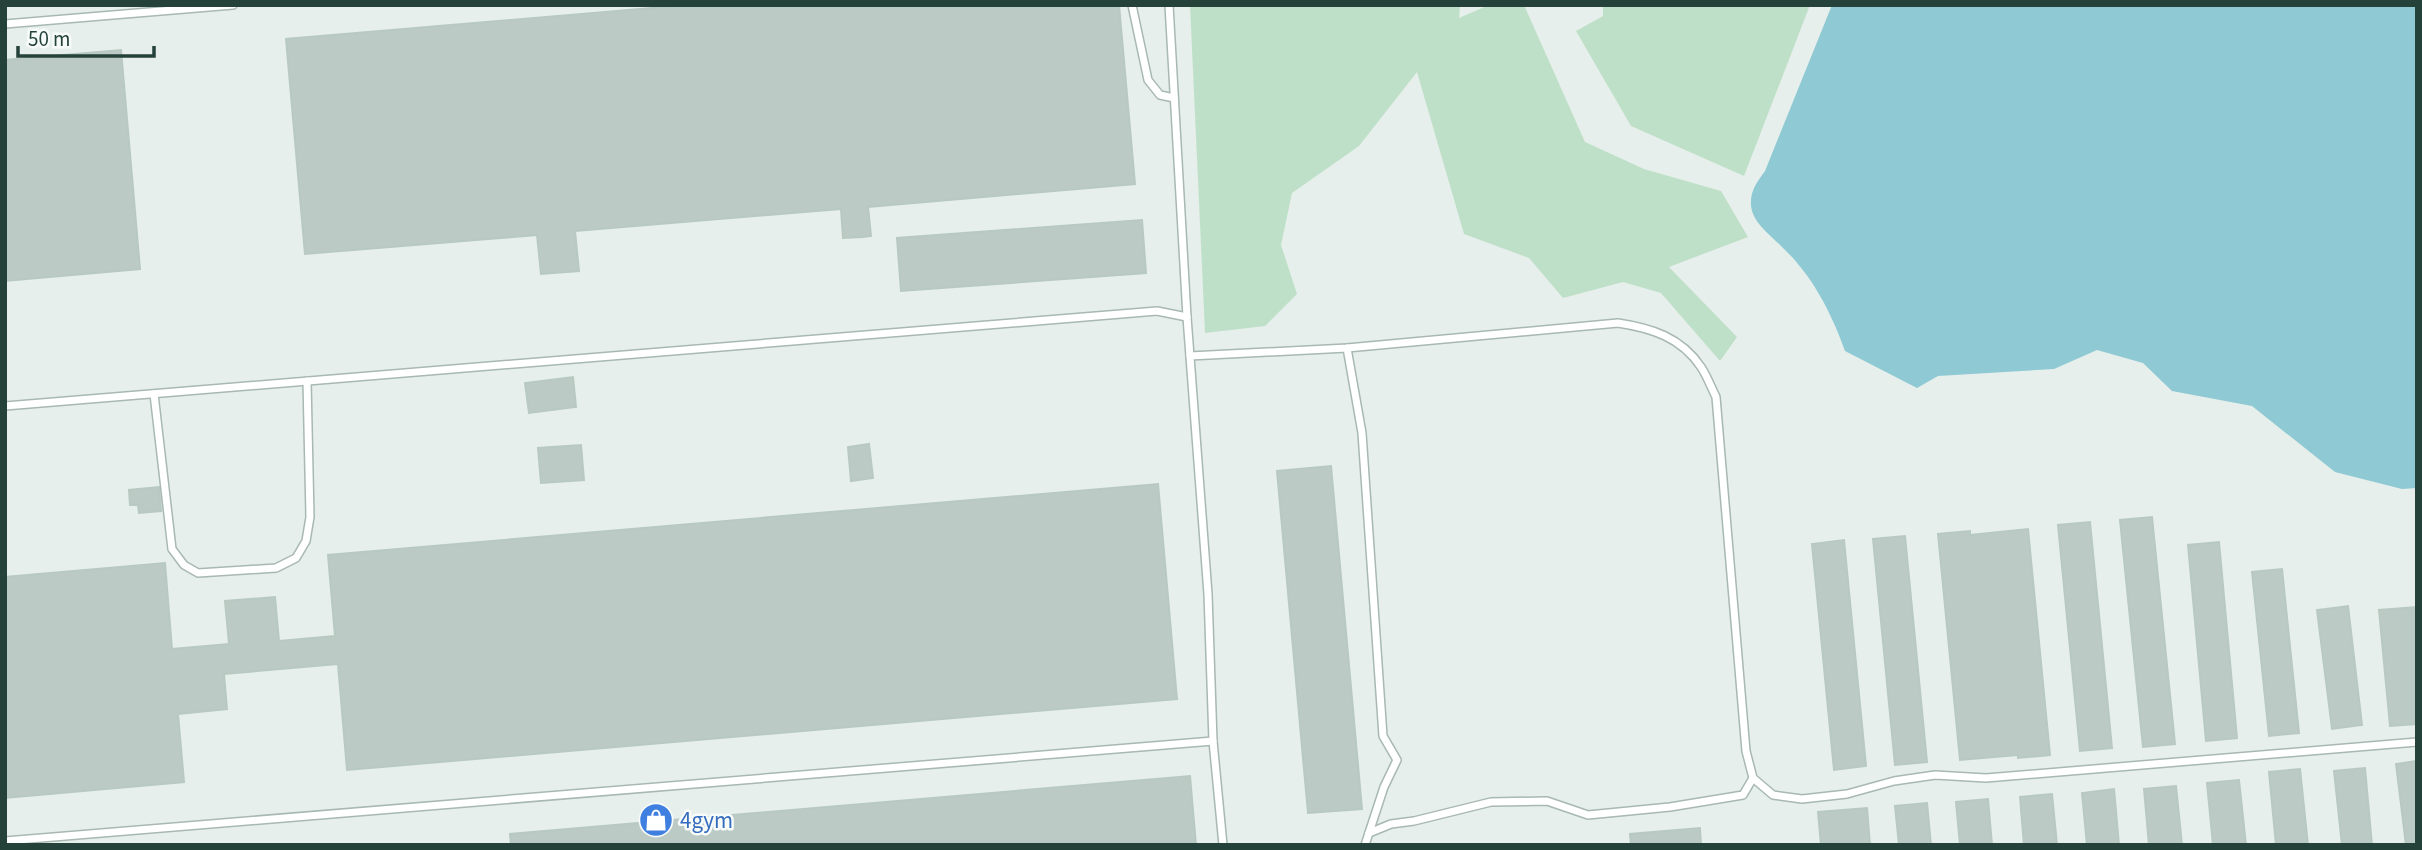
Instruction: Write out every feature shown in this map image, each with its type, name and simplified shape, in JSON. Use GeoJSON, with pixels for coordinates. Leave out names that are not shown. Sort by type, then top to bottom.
{"type":"FeatureCollection","features":[{"type":"Feature","properties":{"kind":"lane"},"geometry":{"type":"LineString","coordinates":[[5,24],[233,5]]}},
{"type":"Feature","properties":{"kind":"lane"},"geometry":{"type":"LineString","coordinates":[[1132,5],[1148,80],[1160,95],[1174,98]]}},
{"type":"Feature","properties":{"kind":"lane"},"geometry":{"type":"LineString","coordinates":[[1169,5],[1189,356],[1208,594],[1213,741],[1223,845]]}},
{"type":"Feature","properties":{"kind":"lane"},"geometry":{"type":"LineString","coordinates":[[5,406],[1157,311],[1187,317]]}},
{"type":"Feature","properties":{"kind":"lane"},"geometry":{"type":"LineString","coordinates":[[1189,356],[1347,348],[1618,323],[1648,327],[1677,342],[1700,366],[1716,397],[1746,751],[1753,778],[1773,795],[1802,799],[1847,794],[1894,781],[1935,775],[1986,778],[2417,742]]}},
{"type":"Feature","properties":{"kind":"lane"},"geometry":{"type":"LineString","coordinates":[[1347,348],[1362,433],[1383,736],[1397,760],[1384,787],[1365,845]]}},
{"type":"Feature","properties":{"kind":"lane"},"geometry":{"type":"LineString","coordinates":[[155,394],[172,549],[184,565],[198,573],[276,568],[296,558],[306,541],[310,517],[307,381]]}},
{"type":"Feature","properties":{"kind":"lane"},"geometry":{"type":"LineString","coordinates":[[5,841],[1213,741]]}},
{"type":"Feature","properties":{"kind":"lane"},"geometry":{"type":"LineString","coordinates":[[1368,834],[1391,824],[1415,821],[1491,802],[1547,800],[1588,814],[1670,807],[1744,795],[1753,778]]}},
{"type":"Feature","properties":{"kind":"green space"},"geometry":{"type":"Polygon","coordinates":[[[1190,5],[1460,5],[1459,18],[1489,5],[1524,5],[1585,142],[1644,169],[1721,191],[1748,237],[1669,267],[1737,337],[1720,361],[1661,293],[1623,282],[1563,298],[1529,258],[1464,234],[1417,72],[1359,146],[1292,193],[1281,245],[1297,294],[1265,326],[1205,333],[1190,5]]]}},
{"type":"Feature","properties":{"kind":"green space"},"geometry":{"type":"Polygon","coordinates":[[[1603,5],[1810,5],[1744,176],[1631,126],[1576,31],[1603,16],[1603,5]]]}},
{"type":"Feature","properties":{"kind":"water"},"geometry":{"type":"Polygon","coordinates":[[[1832,5],[2417,5],[2417,488],[2402,489],[2335,472],[2252,406],[2172,391],[2143,363],[2097,350],[2054,369],[1938,376],[1917,388],[1845,351],[1834,323],[1812,283],[1755,218],[1751,205],[1753,191],[1765,171],[1832,5]]]}},
{"type":"Feature","properties":{"kind":"building"},"geometry":{"type":"Polygon","coordinates":[[[687,5],[1119,5],[1135,184],[868,207],[871,236],[863,237],[843,238],[841,209],[575,231],[579,271],[541,274],[537,235],[305,254],[286,39],[687,5]]]}},
{"type":"Feature","properties":{"kind":"building"},"geometry":{"type":"Polygon","coordinates":[[[121,50],[140,269],[5,281],[5,60],[121,50]]]}},
{"type":"Feature","properties":{"kind":"building"},"geometry":{"type":"Polygon","coordinates":[[[1142,220],[1146,273],[901,291],[897,238],[1142,220]]]}},
{"type":"Feature","properties":{"kind":"building"},"geometry":{"type":"Polygon","coordinates":[[[573,377],[576,407],[529,413],[525,383],[573,377]]]}},
{"type":"Feature","properties":{"kind":"building"},"geometry":{"type":"Polygon","coordinates":[[[869,444],[873,478],[851,481],[848,447],[869,444]]]}},
{"type":"Feature","properties":{"kind":"building"},"geometry":{"type":"Polygon","coordinates":[[[581,445],[584,480],[541,483],[538,448],[581,445]]]}},
{"type":"Feature","properties":{"kind":"building"},"geometry":{"type":"Polygon","coordinates":[[[1331,466],[1362,809],[1308,813],[1277,471],[1331,466]]]}},
{"type":"Feature","properties":{"kind":"building"},"geometry":{"type":"Polygon","coordinates":[[[1158,484],[1177,699],[347,770],[338,664],[224,674],[227,709],[178,714],[184,782],[5,798],[5,577],[165,563],[172,649],[229,644],[225,601],[275,597],[279,641],[335,636],[328,555],[1158,484]]]}},
{"type":"Feature","properties":{"kind":"building"},"geometry":{"type":"Polygon","coordinates":[[[159,487],[161,511],[139,513],[138,505],[130,505],[129,490],[159,487]]]}},
{"type":"Feature","properties":{"kind":"building"},"geometry":{"type":"Polygon","coordinates":[[[2152,517],[2175,744],[2143,747],[2120,520],[2152,517]]]}},
{"type":"Feature","properties":{"kind":"building"},"geometry":{"type":"Polygon","coordinates":[[[2090,522],[2112,748],[2080,751],[2058,525],[2090,522]]]}},
{"type":"Feature","properties":{"kind":"building"},"geometry":{"type":"Polygon","coordinates":[[[2028,529],[2050,755],[1960,760],[1938,534],[1970,531],[1970,535],[2028,529]]]}},
{"type":"Feature","properties":{"kind":"building"},"geometry":{"type":"Polygon","coordinates":[[[1905,536],[1927,762],[1895,765],[1873,539],[1905,536]]]}},
{"type":"Feature","properties":{"kind":"building"},"geometry":{"type":"Polygon","coordinates":[[[1844,540],[1866,766],[1834,770],[1812,544],[1844,540]]]}},
{"type":"Feature","properties":{"kind":"building"},"geometry":{"type":"Polygon","coordinates":[[[2219,542],[2237,738],[2206,741],[2188,545],[2219,542]]]}},
{"type":"Feature","properties":{"kind":"building"},"geometry":{"type":"Polygon","coordinates":[[[2282,569],[2299,733],[2269,736],[2252,572],[2282,569]]]}},
{"type":"Feature","properties":{"kind":"building"},"geometry":{"type":"Polygon","coordinates":[[[2348,606],[2362,725],[2332,729],[2317,610],[2348,606]]]}},
{"type":"Feature","properties":{"kind":"building"},"geometry":{"type":"Polygon","coordinates":[[[2417,607],[2417,724],[2390,726],[2379,610],[2417,607]]]}},
{"type":"Feature","properties":{"kind":"building"},"geometry":{"type":"Polygon","coordinates":[[[2417,761],[2417,845],[2406,845],[2396,764],[2417,761]]]}},
{"type":"Feature","properties":{"kind":"building"},"geometry":{"type":"Polygon","coordinates":[[[2365,768],[2372,845],[2342,845],[2334,771],[2365,768]]]}},
{"type":"Feature","properties":{"kind":"building"},"geometry":{"type":"Polygon","coordinates":[[[2300,769],[2308,845],[2276,845],[2269,772],[2300,769]]]}},
{"type":"Feature","properties":{"kind":"building"},"geometry":{"type":"Polygon","coordinates":[[[1190,776],[1196,845],[511,845],[510,834],[1190,776]]]}},
{"type":"Feature","properties":{"kind":"building"},"geometry":{"type":"Polygon","coordinates":[[[2239,780],[2246,845],[2213,845],[2207,783],[2239,780]]]}},
{"type":"Feature","properties":{"kind":"building"},"geometry":{"type":"Polygon","coordinates":[[[2176,786],[2182,845],[2149,845],[2144,789],[2176,786]]]}},
{"type":"Feature","properties":{"kind":"building"},"geometry":{"type":"Polygon","coordinates":[[[2114,789],[2119,845],[2087,845],[2082,793],[2114,789]]]}},
{"type":"Feature","properties":{"kind":"building"},"geometry":{"type":"Polygon","coordinates":[[[2052,794],[2057,845],[2024,845],[2020,797],[2052,794]]]}},
{"type":"Feature","properties":{"kind":"building"},"geometry":{"type":"Polygon","coordinates":[[[1988,799],[1992,845],[1960,845],[1956,802],[1988,799]]]}},
{"type":"Feature","properties":{"kind":"building"},"geometry":{"type":"Polygon","coordinates":[[[1927,803],[1931,845],[1899,845],[1895,806],[1927,803]]]}},
{"type":"Feature","properties":{"kind":"building"},"geometry":{"type":"Polygon","coordinates":[[[1867,808],[1870,845],[1821,845],[1818,812],[1867,808]]]}},
{"type":"Feature","properties":{"kind":"building"},"geometry":{"type":"Polygon","coordinates":[[[1700,828],[1701,845],[1631,845],[1630,834],[1700,828]]]}},
{"type":"Feature","properties":{"kind":"place","name":"4gym"},"geometry":{"type":"Point","coordinates":[656,820]}}]}
